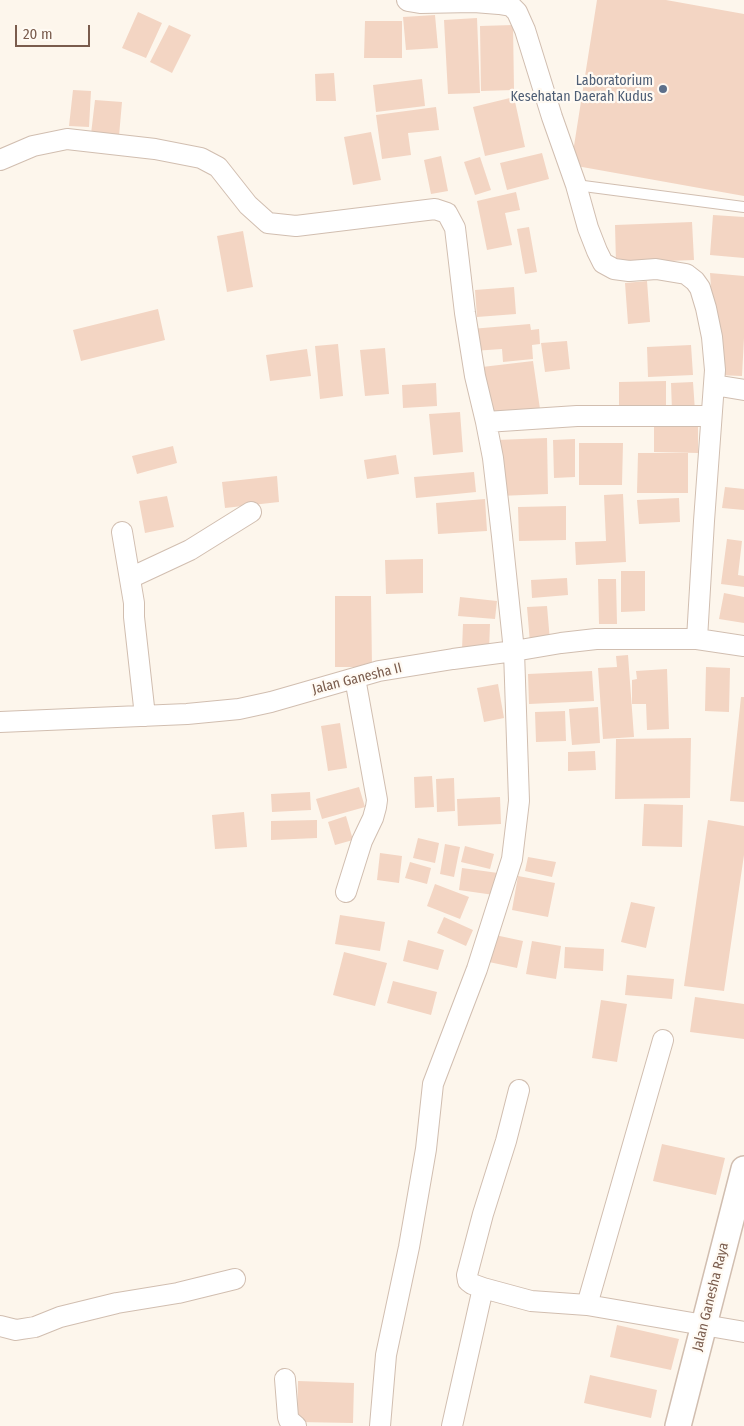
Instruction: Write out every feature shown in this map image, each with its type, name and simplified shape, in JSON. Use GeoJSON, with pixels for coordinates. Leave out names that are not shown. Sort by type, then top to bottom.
{"type":"FeatureCollection","features":[{"type":"Feature","properties":{"kind":"street"},"geometry":{"type":"LineString","coordinates":[[406,0],[420,4],[474,2],[511,6],[517,12],[525,30],[552,117],[576,185],[588,228],[596,251],[603,263],[614,269],[629,271],[656,269],[686,274],[700,288],[712,337],[715,370],[698,639]]}},
{"type":"Feature","properties":{"kind":"street"},"geometry":{"type":"LineString","coordinates":[[0,160],[33,146],[67,140],[155,149],[201,158],[218,167],[248,205],[268,223],[296,226],[435,209],[447,213],[455,228],[475,376],[493,458],[514,651],[519,801],[512,859],[477,969],[433,1084],[426,1149],[411,1237],[386,1355],[380,1426]]}},
{"type":"Feature","properties":{"kind":"street"},"geometry":{"type":"LineString","coordinates":[[714,385],[744,390]]}},
{"type":"Feature","properties":{"kind":"street"},"geometry":{"type":"LineString","coordinates":[[486,422],[577,416],[712,416]]}},
{"type":"Feature","properties":{"kind":"street"},"geometry":{"type":"LineString","coordinates":[[130,578],[190,550],[251,512]]}},
{"type":"Feature","properties":{"kind":"street"},"geometry":{"type":"LineString","coordinates":[[122,532],[134,603],[145,716]]}},
{"type":"Feature","properties":{"kind":"street","name":"Jalan Ganesha II"},"geometry":{"type":"LineString","coordinates":[[0,722],[187,714],[239,709],[271,702],[379,671],[596,639],[698,639],[744,646]]}},
{"type":"Feature","properties":{"kind":"street"},"geometry":{"type":"LineString","coordinates":[[346,892],[362,841],[369,828],[376,807],[376,789],[370,769],[355,678]]}},
{"type":"Feature","properties":{"kind":"street"},"geometry":{"type":"LineString","coordinates":[[587,1305],[663,1040]]}},
{"type":"Feature","properties":{"kind":"street"},"geometry":{"type":"LineString","coordinates":[[519,1090],[506,1141],[483,1214],[467,1276],[468,1281],[483,1288],[531,1301],[587,1305],[744,1332]]}},
{"type":"Feature","properties":{"kind":"street","name":"Jalan Ganesha Raya"},"geometry":{"type":"LineString","coordinates":[[678,1426],[744,1169]]}},
{"type":"Feature","properties":{"kind":"street"},"geometry":{"type":"LineString","coordinates":[[0,1326],[22,1330],[60,1317],[117,1303],[178,1293],[235,1279]]}},
{"type":"Feature","properties":{"kind":"street"},"geometry":{"type":"LineString","coordinates":[[452,1426],[483,1288]]}},
{"type":"Feature","properties":{"kind":"street"},"geometry":{"type":"LineString","coordinates":[[285,1379],[288,1417],[296,1426]]}},
{"type":"Feature","properties":{"kind":"lane"},"geometry":{"type":"LineString","coordinates":[[576,185],[744,207]]}},
{"type":"Feature","properties":{"kind":"building","name":"Laboratorium Kesehatan Daerah Kudus"},"geometry":{"type":"Polygon","coordinates":[[[597,0],[666,0],[744,14],[744,196],[571,165],[597,0]]]}},
{"type":"Feature","properties":{"kind":"building"},"geometry":{"type":"Polygon","coordinates":[[[138,12],[162,23],[146,58],[122,48],[138,12]]]}},
{"type":"Feature","properties":{"kind":"building"},"geometry":{"type":"Polygon","coordinates":[[[435,15],[438,48],[406,50],[403,17],[435,15]]]}},
{"type":"Feature","properties":{"kind":"building"},"geometry":{"type":"Polygon","coordinates":[[[477,18],[480,93],[448,94],[444,20],[477,18]]]}},
{"type":"Feature","properties":{"kind":"building"},"geometry":{"type":"Polygon","coordinates":[[[365,21],[402,21],[402,58],[364,58],[365,21]]]}},
{"type":"Feature","properties":{"kind":"building"},"geometry":{"type":"Polygon","coordinates":[[[169,25],[191,35],[172,73],[150,62],[169,25]]]}},
{"type":"Feature","properties":{"kind":"building"},"geometry":{"type":"Polygon","coordinates":[[[513,25],[514,90],[481,91],[480,26],[513,25]]]}},
{"type":"Feature","properties":{"kind":"building"},"geometry":{"type":"Polygon","coordinates":[[[334,73],[336,101],[316,101],[315,74],[334,73]]]}},
{"type":"Feature","properties":{"kind":"building"},"geometry":{"type":"Polygon","coordinates":[[[422,79],[425,106],[376,112],[373,85],[422,79]]]}},
{"type":"Feature","properties":{"kind":"building"},"geometry":{"type":"Polygon","coordinates":[[[73,90],[91,91],[89,127],[69,126],[73,90]]]}},
{"type":"Feature","properties":{"kind":"building"},"geometry":{"type":"Polygon","coordinates":[[[514,97],[525,147],[485,156],[473,107],[514,97]]]}},
{"type":"Feature","properties":{"kind":"building"},"geometry":{"type":"Polygon","coordinates":[[[95,100],[122,102],[119,136],[91,134],[95,100]]]}},
{"type":"Feature","properties":{"kind":"building"},"geometry":{"type":"Polygon","coordinates":[[[436,107],[439,130],[408,133],[411,155],[382,159],[376,115],[436,107]]]}},
{"type":"Feature","properties":{"kind":"building"},"geometry":{"type":"Polygon","coordinates":[[[371,132],[381,180],[353,185],[344,137],[371,132]]]}},
{"type":"Feature","properties":{"kind":"building"},"geometry":{"type":"Polygon","coordinates":[[[542,153],[549,179],[507,190],[500,163],[542,153]]]}},
{"type":"Feature","properties":{"kind":"building"},"geometry":{"type":"Polygon","coordinates":[[[441,156],[448,191],[431,194],[424,160],[441,156]]]}},
{"type":"Feature","properties":{"kind":"building"},"geometry":{"type":"Polygon","coordinates":[[[480,157],[491,190],[475,195],[464,162],[480,157]]]}},
{"type":"Feature","properties":{"kind":"building"},"geometry":{"type":"Polygon","coordinates":[[[516,192],[520,210],[505,213],[512,245],[487,250],[477,201],[516,192]]]}},
{"type":"Feature","properties":{"kind":"building"},"geometry":{"type":"Polygon","coordinates":[[[713,215],[744,217],[744,258],[710,255],[713,215]]]}},
{"type":"Feature","properties":{"kind":"building"},"geometry":{"type":"Polygon","coordinates":[[[692,222],[694,260],[616,263],[615,225],[692,222]]]}},
{"type":"Feature","properties":{"kind":"building"},"geometry":{"type":"Polygon","coordinates":[[[529,227],[537,272],[525,274],[517,229],[529,227]]]}},
{"type":"Feature","properties":{"kind":"building"},"geometry":{"type":"Polygon","coordinates":[[[243,231],[253,287],[227,292],[217,236],[243,231]]]}},
{"type":"Feature","properties":{"kind":"building"},"geometry":{"type":"Polygon","coordinates":[[[710,273],[744,276],[742,376],[717,375],[710,273]]]}},
{"type":"Feature","properties":{"kind":"building"},"geometry":{"type":"Polygon","coordinates":[[[647,281],[650,322],[628,324],[625,283],[647,281]]]}},
{"type":"Feature","properties":{"kind":"building"},"geometry":{"type":"Polygon","coordinates":[[[514,287],[516,314],[477,317],[475,290],[514,287]]]}},
{"type":"Feature","properties":{"kind":"building"},"geometry":{"type":"Polygon","coordinates":[[[158,309],[165,340],[81,361],[73,330],[158,309]]]}},
{"type":"Feature","properties":{"kind":"building"},"geometry":{"type":"Polygon","coordinates":[[[530,324],[531,330],[539,329],[540,344],[532,345],[533,359],[503,362],[502,349],[473,351],[471,329],[530,324]]]}},
{"type":"Feature","properties":{"kind":"building"},"geometry":{"type":"Polygon","coordinates":[[[567,341],[570,369],[545,372],[541,343],[567,341]]]}},
{"type":"Feature","properties":{"kind":"building"},"geometry":{"type":"Polygon","coordinates":[[[338,344],[343,396],[320,399],[315,346],[338,344]]]}},
{"type":"Feature","properties":{"kind":"building"},"geometry":{"type":"Polygon","coordinates":[[[691,345],[693,375],[648,377],[647,347],[691,345]]]}},
{"type":"Feature","properties":{"kind":"building"},"geometry":{"type":"Polygon","coordinates":[[[385,348],[389,394],[365,396],[360,350],[385,348]]]}},
{"type":"Feature","properties":{"kind":"building"},"geometry":{"type":"Polygon","coordinates":[[[307,349],[311,376],[270,381],[266,355],[307,349]]]}},
{"type":"Feature","properties":{"kind":"building"},"geometry":{"type":"Polygon","coordinates":[[[533,361],[540,409],[488,416],[482,367],[533,361]]]}},
{"type":"Feature","properties":{"kind":"building"},"geometry":{"type":"Polygon","coordinates":[[[666,381],[666,414],[619,415],[619,382],[666,381]]]}},
{"type":"Feature","properties":{"kind":"building"},"geometry":{"type":"Polygon","coordinates":[[[693,382],[695,411],[672,411],[671,383],[693,382]]]}},
{"type":"Feature","properties":{"kind":"building"},"geometry":{"type":"Polygon","coordinates":[[[436,383],[437,406],[403,408],[402,385],[436,383]]]}},
{"type":"Feature","properties":{"kind":"building"},"geometry":{"type":"Polygon","coordinates":[[[460,412],[463,452],[433,455],[429,414],[460,412]]]}},
{"type":"Feature","properties":{"kind":"building"},"geometry":{"type":"Polygon","coordinates":[[[654,427],[698,427],[698,453],[654,452],[654,427]]]}},
{"type":"Feature","properties":{"kind":"building"},"geometry":{"type":"Polygon","coordinates":[[[547,438],[548,494],[499,496],[497,440],[547,438]]]}},
{"type":"Feature","properties":{"kind":"building"},"geometry":{"type":"Polygon","coordinates":[[[575,439],[575,477],[554,478],[553,440],[575,439]]]}},
{"type":"Feature","properties":{"kind":"building"},"geometry":{"type":"Polygon","coordinates":[[[579,443],[623,443],[622,485],[579,485],[579,443]]]}},
{"type":"Feature","properties":{"kind":"building"},"geometry":{"type":"Polygon","coordinates":[[[173,446],[177,463],[137,474],[132,456],[173,446]]]}},
{"type":"Feature","properties":{"kind":"building"},"geometry":{"type":"Polygon","coordinates":[[[638,453],[688,453],[688,493],[637,493],[638,453]]]}},
{"type":"Feature","properties":{"kind":"building"},"geometry":{"type":"Polygon","coordinates":[[[396,455],[399,474],[367,479],[364,460],[396,455]]]}},
{"type":"Feature","properties":{"kind":"building"},"geometry":{"type":"Polygon","coordinates":[[[474,472],[476,492],[416,498],[414,477],[474,472]]]}},
{"type":"Feature","properties":{"kind":"building"},"geometry":{"type":"Polygon","coordinates":[[[277,476],[279,502],[225,508],[222,482],[277,476]]]}},
{"type":"Feature","properties":{"kind":"building"},"geometry":{"type":"Polygon","coordinates":[[[725,487],[744,489],[744,510],[722,508],[725,487]]]}},
{"type":"Feature","properties":{"kind":"building"},"geometry":{"type":"Polygon","coordinates":[[[623,494],[626,562],[576,565],[575,542],[606,541],[604,495],[623,494]]]}},
{"type":"Feature","properties":{"kind":"building"},"geometry":{"type":"Polygon","coordinates":[[[167,496],[174,527],[145,533],[139,501],[167,496]]]}},
{"type":"Feature","properties":{"kind":"building"},"geometry":{"type":"Polygon","coordinates":[[[679,498],[680,522],[639,524],[637,500],[679,498]]]}},
{"type":"Feature","properties":{"kind":"building"},"geometry":{"type":"Polygon","coordinates":[[[485,499],[487,531],[438,534],[436,503],[485,499]]]}},
{"type":"Feature","properties":{"kind":"building"},"geometry":{"type":"Polygon","coordinates":[[[566,506],[566,540],[519,541],[518,507],[566,506]]]}},
{"type":"Feature","properties":{"kind":"building"},"geometry":{"type":"Polygon","coordinates":[[[727,539],[742,541],[738,575],[744,576],[744,587],[721,584],[727,539]]]}},
{"type":"Feature","properties":{"kind":"building"},"geometry":{"type":"Polygon","coordinates":[[[423,559],[423,593],[386,594],[385,560],[423,559]]]}},
{"type":"Feature","properties":{"kind":"building"},"geometry":{"type":"Polygon","coordinates":[[[621,571],[645,571],[645,611],[621,612],[621,571]]]}},
{"type":"Feature","properties":{"kind":"building"},"geometry":{"type":"Polygon","coordinates":[[[567,578],[568,595],[532,598],[531,580],[567,578]]]}},
{"type":"Feature","properties":{"kind":"building"},"geometry":{"type":"Polygon","coordinates":[[[598,579],[616,579],[617,624],[599,624],[598,579]]]}},
{"type":"Feature","properties":{"kind":"building"},"geometry":{"type":"Polygon","coordinates":[[[724,593],[744,597],[744,623],[719,619],[724,593]]]}},
{"type":"Feature","properties":{"kind":"building"},"geometry":{"type":"Polygon","coordinates":[[[335,596],[371,596],[372,667],[335,667],[335,596]]]}},
{"type":"Feature","properties":{"kind":"building"},"geometry":{"type":"Polygon","coordinates":[[[460,597],[497,601],[495,619],[458,616],[460,597]]]}},
{"type":"Feature","properties":{"kind":"building"},"geometry":{"type":"Polygon","coordinates":[[[547,606],[550,641],[530,643],[527,607],[547,606]]]}},
{"type":"Feature","properties":{"kind":"building"},"geometry":{"type":"Polygon","coordinates":[[[463,624],[490,624],[489,651],[462,650],[463,624]]]}},
{"type":"Feature","properties":{"kind":"building"},"geometry":{"type":"Polygon","coordinates":[[[628,655],[634,737],[603,739],[598,668],[617,667],[616,656],[628,655]]]}},
{"type":"Feature","properties":{"kind":"building"},"geometry":{"type":"Polygon","coordinates":[[[706,667],[730,668],[729,712],[705,711],[706,667]]]}},
{"type":"Feature","properties":{"kind":"building"},"geometry":{"type":"Polygon","coordinates":[[[667,669],[669,729],[647,730],[646,704],[632,704],[632,680],[637,679],[636,671],[667,669]]]}},
{"type":"Feature","properties":{"kind":"building"},"geometry":{"type":"Polygon","coordinates":[[[592,671],[594,701],[529,704],[528,674],[592,671]]]}},
{"type":"Feature","properties":{"kind":"building"},"geometry":{"type":"Polygon","coordinates":[[[498,684],[504,718],[484,722],[477,688],[498,684]]]}},
{"type":"Feature","properties":{"kind":"building"},"geometry":{"type":"Polygon","coordinates":[[[741,697],[744,697],[744,802],[730,801],[741,697]]]}},
{"type":"Feature","properties":{"kind":"building"},"geometry":{"type":"Polygon","coordinates":[[[598,707],[600,743],[572,745],[569,709],[598,707]]]}},
{"type":"Feature","properties":{"kind":"building"},"geometry":{"type":"Polygon","coordinates":[[[565,711],[566,741],[536,742],[535,712],[565,711]]]}},
{"type":"Feature","properties":{"kind":"building"},"geometry":{"type":"Polygon","coordinates":[[[340,723],[347,768],[328,771],[321,726],[340,723]]]}},
{"type":"Feature","properties":{"kind":"building"},"geometry":{"type":"Polygon","coordinates":[[[691,738],[690,798],[615,799],[616,739],[691,738]]]}},
{"type":"Feature","properties":{"kind":"building"},"geometry":{"type":"Polygon","coordinates":[[[595,751],[596,770],[568,771],[568,752],[595,751]]]}},
{"type":"Feature","properties":{"kind":"building"},"geometry":{"type":"Polygon","coordinates":[[[432,776],[434,807],[415,808],[414,777],[432,776]]]}},
{"type":"Feature","properties":{"kind":"building"},"geometry":{"type":"Polygon","coordinates":[[[454,778],[455,811],[437,812],[436,779],[454,778]]]}},
{"type":"Feature","properties":{"kind":"building"},"geometry":{"type":"Polygon","coordinates":[[[359,787],[365,807],[322,819],[316,799],[359,787]]]}},
{"type":"Feature","properties":{"kind":"building"},"geometry":{"type":"Polygon","coordinates":[[[310,792],[311,810],[272,812],[271,794],[310,792]]]}},
{"type":"Feature","properties":{"kind":"building"},"geometry":{"type":"Polygon","coordinates":[[[500,797],[501,824],[458,826],[457,799],[500,797]]]}},
{"type":"Feature","properties":{"kind":"building"},"geometry":{"type":"Polygon","coordinates":[[[644,804],[683,805],[682,847],[642,846],[644,804]]]}},
{"type":"Feature","properties":{"kind":"building"},"geometry":{"type":"Polygon","coordinates":[[[244,812],[247,847],[215,849],[212,815],[244,812]]]}},
{"type":"Feature","properties":{"kind":"building"},"geometry":{"type":"Polygon","coordinates":[[[346,816],[353,840],[335,845],[328,822],[346,816]]]}},
{"type":"Feature","properties":{"kind":"building"},"geometry":{"type":"Polygon","coordinates":[[[317,820],[317,838],[271,840],[271,821],[317,820]]]}},
{"type":"Feature","properties":{"kind":"building"},"geometry":{"type":"Polygon","coordinates":[[[708,820],[744,826],[744,855],[724,991],[684,986],[708,820]]]}},
{"type":"Feature","properties":{"kind":"building"},"geometry":{"type":"Polygon","coordinates":[[[418,838],[439,843],[435,863],[413,858],[418,838]]]}},
{"type":"Feature","properties":{"kind":"building"},"geometry":{"type":"Polygon","coordinates":[[[445,844],[460,847],[454,877],[440,874],[445,844]]]}},
{"type":"Feature","properties":{"kind":"building"},"geometry":{"type":"Polygon","coordinates":[[[465,846],[494,854],[490,869],[461,862],[465,846]]]}},
{"type":"Feature","properties":{"kind":"building"},"geometry":{"type":"Polygon","coordinates":[[[380,853],[402,856],[399,883],[377,880],[380,853]]]}},
{"type":"Feature","properties":{"kind":"building"},"geometry":{"type":"Polygon","coordinates":[[[528,857],[556,862],[552,877],[525,871],[528,857]]]}},
{"type":"Feature","properties":{"kind":"building"},"geometry":{"type":"Polygon","coordinates":[[[410,862],[431,868],[427,884],[405,878],[410,862]]]}},
{"type":"Feature","properties":{"kind":"building"},"geometry":{"type":"Polygon","coordinates":[[[462,868],[498,873],[494,895],[459,890],[462,868]]]}},
{"type":"Feature","properties":{"kind":"building"},"geometry":{"type":"Polygon","coordinates":[[[518,876],[555,883],[548,917],[512,910],[518,876]]]}},
{"type":"Feature","properties":{"kind":"building"},"geometry":{"type":"Polygon","coordinates":[[[435,884],[469,897],[460,919],[427,906],[435,884]]]}},
{"type":"Feature","properties":{"kind":"building"},"geometry":{"type":"Polygon","coordinates":[[[631,902],[655,907],[646,948],[621,942],[631,902]]]}},
{"type":"Feature","properties":{"kind":"building"},"geometry":{"type":"Polygon","coordinates":[[[340,915],[385,922],[380,951],[335,944],[340,915]]]}},
{"type":"Feature","properties":{"kind":"building"},"geometry":{"type":"Polygon","coordinates":[[[444,917],[473,930],[466,946],[437,933],[444,917]]]}},
{"type":"Feature","properties":{"kind":"building"},"geometry":{"type":"Polygon","coordinates":[[[495,935],[523,941],[517,968],[489,962],[495,935]]]}},
{"type":"Feature","properties":{"kind":"building"},"geometry":{"type":"Polygon","coordinates":[[[408,940],[444,950],[438,970],[403,961],[408,940]]]}},
{"type":"Feature","properties":{"kind":"building"},"geometry":{"type":"Polygon","coordinates":[[[532,941],[561,946],[556,979],[526,974],[532,941]]]}},
{"type":"Feature","properties":{"kind":"building"},"geometry":{"type":"Polygon","coordinates":[[[565,947],[604,949],[603,971],[564,968],[565,947]]]}},
{"type":"Feature","properties":{"kind":"building"},"geometry":{"type":"Polygon","coordinates":[[[344,952],[387,963],[375,1006],[333,995],[344,952]]]}},
{"type":"Feature","properties":{"kind":"building"},"geometry":{"type":"Polygon","coordinates":[[[627,975],[674,979],[672,999],[625,995],[627,975]]]}},
{"type":"Feature","properties":{"kind":"building"},"geometry":{"type":"Polygon","coordinates":[[[393,981],[437,992],[431,1015],[387,1003],[393,981]]]}},
{"type":"Feature","properties":{"kind":"building"},"geometry":{"type":"Polygon","coordinates":[[[695,997],[744,1004],[744,1039],[690,1032],[695,997]]]}},
{"type":"Feature","properties":{"kind":"building"},"geometry":{"type":"Polygon","coordinates":[[[601,1000],[627,1004],[617,1062],[592,1058],[601,1000]]]}},
{"type":"Feature","properties":{"kind":"building"},"geometry":{"type":"Polygon","coordinates":[[[662,1144],[725,1158],[716,1195],[653,1181],[662,1144]]]}},
{"type":"Feature","properties":{"kind":"building"},"geometry":{"type":"Polygon","coordinates":[[[617,1325],[679,1339],[671,1370],[610,1357],[617,1325]]]}},
{"type":"Feature","properties":{"kind":"building"},"geometry":{"type":"Polygon","coordinates":[[[590,1375],[657,1390],[651,1418],[584,1403],[590,1375]]]}},
{"type":"Feature","properties":{"kind":"building"},"geometry":{"type":"Polygon","coordinates":[[[298,1381],[354,1383],[353,1423],[297,1422],[298,1381]]]}},
{"type":"Feature","properties":{"kind":"place","name":"Laboratorium Kesehatan Daerah Kudus"},"geometry":{"type":"Point","coordinates":[663,89]}}]}
